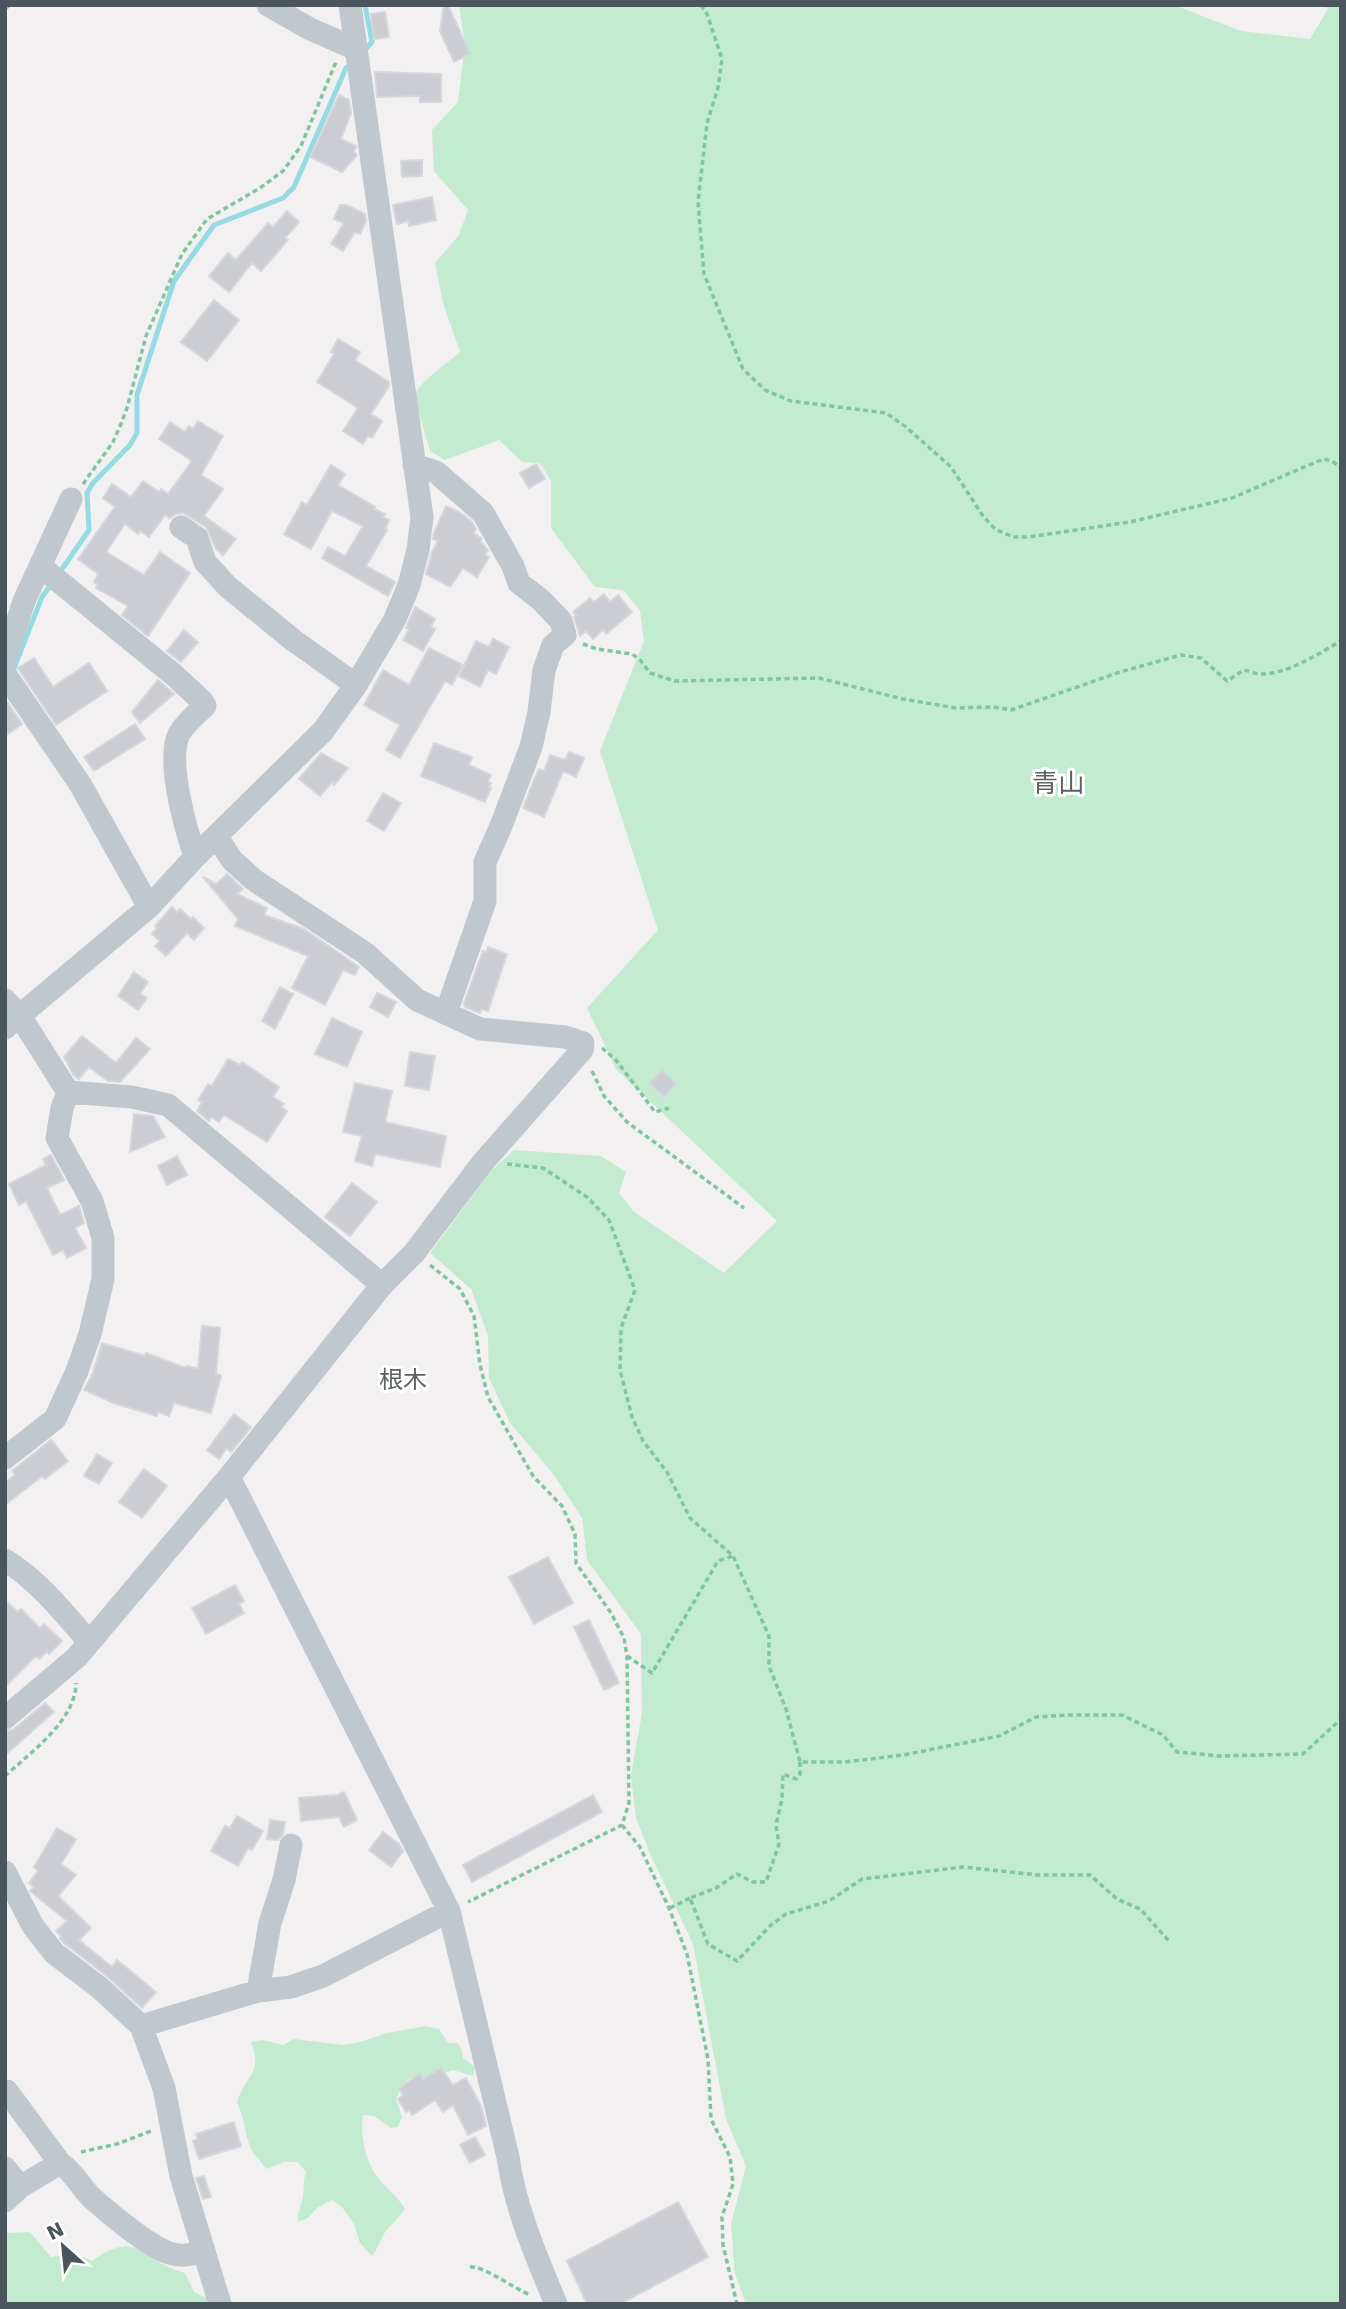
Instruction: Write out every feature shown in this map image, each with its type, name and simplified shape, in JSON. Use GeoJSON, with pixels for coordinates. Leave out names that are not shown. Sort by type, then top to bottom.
{"type":"FeatureCollection","features":[{"type":"Feature","properties":{"kind":"street"},"geometry":{"type":"LineString","coordinates":[[268,5],[310,29],[350,46]]}},
{"type":"Feature","properties":{"kind":"street"},"geometry":{"type":"LineString","coordinates":[[350,5],[350,46],[422,517],[409,585],[395,619],[356,685],[323,731],[149,906],[10,1015],[68,1092],[132,1097],[168,1105],[382,1285]]}},
{"type":"Feature","properties":{"kind":"street"},"geometry":{"type":"LineString","coordinates":[[414,465],[436,472],[483,513],[513,566],[519,583],[541,600],[561,621],[565,635],[553,645],[544,670],[531,747],[502,826],[485,862],[485,901],[446,1013]]}},
{"type":"Feature","properties":{"kind":"street"},"geometry":{"type":"LineString","coordinates":[[5,659],[24,601],[71,499]]}},
{"type":"Feature","properties":{"kind":"street"},"geometry":{"type":"LineString","coordinates":[[181,527],[197,538],[205,562],[228,587],[282,632],[356,685]]}},
{"type":"Feature","properties":{"kind":"street"},"geometry":{"type":"LineString","coordinates":[[40,566],[174,675],[205,706],[178,736],[175,773],[184,824],[195,857]]}},
{"type":"Feature","properties":{"kind":"street"},"geometry":{"type":"LineString","coordinates":[[5,674],[80,784],[149,906]]}},
{"type":"Feature","properties":{"kind":"street"},"geometry":{"type":"LineString","coordinates":[[5,1718],[83,1649],[229,1477],[382,1285],[414,1253],[484,1161],[582,1046],[565,1037],[480,1029],[417,1000],[365,953],[254,880],[232,860],[217,837]]}},
{"type":"Feature","properties":{"kind":"street"},"geometry":{"type":"LineString","coordinates":[[5,1458],[55,1419],[90,1334],[103,1279],[103,1238],[92,1201],[57,1138],[62,1108],[68,1092]]}},
{"type":"Feature","properties":{"kind":"street"},"geometry":{"type":"LineString","coordinates":[[229,1477],[449,1911],[508,2157],[511,2182],[545,2301]]}},
{"type":"Feature","properties":{"kind":"street"},"geometry":{"type":"LineString","coordinates":[[5,1560],[20,1569],[61,1610],[83,1649]]}},
{"type":"Feature","properties":{"kind":"street"},"geometry":{"type":"LineString","coordinates":[[258,1992],[270,1923],[284,1880],[291,1845]]}},
{"type":"Feature","properties":{"kind":"street"},"geometry":{"type":"LineString","coordinates":[[5,1872],[33,1926],[54,1953],[100,1988],[141,2026],[164,2088],[181,2176],[220,2304]]}},
{"type":"Feature","properties":{"kind":"street"},"geometry":{"type":"LineString","coordinates":[[141,2026],[258,1992],[291,1987],[323,1976],[449,1911]]}},
{"type":"Feature","properties":{"kind":"street"},"geometry":{"type":"LineString","coordinates":[[7,2091],[60,2163],[72,2171],[93,2198],[155,2246],[169,2253],[186,2256],[204,2251]]}},
{"type":"Feature","properties":{"kind":"street"},"geometry":{"type":"LineString","coordinates":[[5,2168],[13,2194],[60,2163]]}},
{"type":"Feature","properties":{"kind":"path"},"geometry":{"type":"LineString","coordinates":[[5,9],[10,5]]}},
{"type":"Feature","properties":{"kind":"path"},"geometry":{"type":"LineString","coordinates":[[701,5],[707,14],[722,59],[718,88],[707,123],[698,202],[704,274],[743,369],[765,390],[792,401],[886,413],[951,467],[983,516],[995,529],[1013,537],[1130,522],[1232,498],[1323,459],[1332,461],[1341,468]]}},
{"type":"Feature","properties":{"kind":"path"},"geometry":{"type":"LineString","coordinates":[[71,499],[113,442],[128,408],[146,336],[182,254],[207,219],[283,171],[301,146],[350,46]]}},
{"type":"Feature","properties":{"kind":"path"},"geometry":{"type":"LineString","coordinates":[[565,635],[597,649],[632,654],[650,673],[674,681],[819,678],[903,699],[956,708],[993,707],[1011,710],[1120,672],[1181,655],[1201,658],[1227,681],[1244,670],[1260,674],[1279,671],[1341,641]]}},
{"type":"Feature","properties":{"kind":"path"},"geometry":{"type":"LineString","coordinates":[[669,1108],[655,1112],[616,1060],[598,1046],[582,1046],[604,1096],[627,1122],[744,1208]]}},
{"type":"Feature","properties":{"kind":"path"},"geometry":{"type":"LineString","coordinates":[[484,1161],[543,1168],[587,1197],[609,1220],[635,1290],[621,1328],[620,1370],[632,1417],[643,1441],[667,1472],[690,1518],[733,1556],[769,1636],[769,1666],[786,1709],[800,1762],[800,1774],[796,1779],[783,1774],[782,1798],[776,1825],[779,1844],[766,1882],[753,1882],[737,1874],[716,1888],[669,1908]]}},
{"type":"Feature","properties":{"kind":"path"},"geometry":{"type":"LineString","coordinates":[[414,1253],[460,1289],[474,1316],[480,1364],[488,1396],[533,1476],[562,1506],[575,1534],[576,1563],[611,1613],[624,1638],[627,1656],[629,1803],[622,1825],[449,1911]]}},
{"type":"Feature","properties":{"kind":"path"},"geometry":{"type":"LineString","coordinates":[[627,1656],[652,1673],[718,1561],[733,1556]]}},
{"type":"Feature","properties":{"kind":"path"},"geometry":{"type":"LineString","coordinates":[[5,1776],[63,1720],[76,1689],[83,1649]]}},
{"type":"Feature","properties":{"kind":"path"},"geometry":{"type":"LineString","coordinates":[[800,1762],[845,1762],[903,1755],[999,1736],[1036,1717],[1068,1715],[1122,1715],[1163,1735],[1177,1752],[1220,1756],[1303,1754],[1341,1719]]}},
{"type":"Feature","properties":{"kind":"path"},"geometry":{"type":"LineString","coordinates":[[622,1825],[640,1847],[687,1954],[708,2059],[711,2119],[730,2157],[733,2184],[722,2217],[723,2245],[737,2304]]}},
{"type":"Feature","properties":{"kind":"path"},"geometry":{"type":"LineString","coordinates":[[690,1898],[708,1944],[737,1961],[771,1925],[786,1914],[829,1901],[862,1879],[963,1867],[1038,1875],[1090,1875],[1117,1899],[1140,1909],[1169,1941]]}},
{"type":"Feature","properties":{"kind":"path"},"geometry":{"type":"LineString","coordinates":[[60,2163],[76,2154],[117,2144],[172,2123]]}},
{"type":"Feature","properties":{"kind":"path"},"geometry":{"type":"LineString","coordinates":[[470,2267],[483,2268],[510,2286],[545,2301]]}},
{"type":"Feature","properties":{"kind":"green space"},"geometry":{"type":"Polygon","coordinates":[[[459,5],[1174,5],[1241,31],[1310,39],[1328,9],[1324,5],[1341,5],[1341,2304],[746,2304],[735,2274],[731,2224],[746,2166],[726,2119],[693,1944],[636,1818],[631,1775],[642,1713],[641,1634],[587,1560],[582,1518],[554,1475],[510,1423],[489,1378],[488,1336],[471,1289],[430,1253],[492,1170],[514,1150],[601,1156],[626,1172],[619,1193],[634,1212],[724,1273],[777,1221],[616,1069],[587,1008],[658,930],[600,751],[644,641],[640,610],[623,590],[595,587],[551,528],[551,481],[540,463],[522,462],[499,440],[445,460],[430,451],[414,395],[429,377],[460,352],[443,303],[435,263],[459,235],[468,210],[434,171],[432,130],[458,102],[465,45],[459,5]]]}},
{"type":"Feature","properties":{"kind":"green space"},"geometry":{"type":"Polygon","coordinates":[[[426,2026],[439,2029],[448,2043],[458,2043],[463,2058],[475,2067],[473,2076],[453,2070],[434,2077],[411,2078],[404,2083],[396,2099],[402,2117],[398,2127],[391,2128],[374,2116],[363,2115],[363,2138],[372,2169],[405,2209],[384,2233],[372,2256],[360,2243],[354,2224],[342,2207],[332,2200],[298,2222],[306,2172],[298,2162],[284,2162],[266,2169],[252,2151],[237,2102],[254,2068],[251,2042],[262,2040],[283,2045],[294,2039],[343,2045],[426,2026]]]}},
{"type":"Feature","properties":{"kind":"green space"},"geometry":{"type":"Polygon","coordinates":[[[30,2232],[51,2257],[76,2254],[92,2261],[120,2247],[140,2250],[185,2273],[194,2292],[219,2304],[5,2304],[5,2233],[30,2232]]]}},
{"type":"Feature","properties":{"kind":"building"},"geometry":{"type":"Polygon","coordinates":[[[444,5],[448,5],[470,54],[454,62],[440,31],[444,5]]]}},
{"type":"Feature","properties":{"kind":"building"},"geometry":{"type":"Polygon","coordinates":[[[385,12],[389,37],[374,39],[371,14],[385,12]]]}},
{"type":"Feature","properties":{"kind":"building"},"geometry":{"type":"Polygon","coordinates":[[[375,72],[441,74],[441,102],[420,102],[420,96],[377,97],[375,72]]]}},
{"type":"Feature","properties":{"kind":"building"},"geometry":{"type":"Polygon","coordinates":[[[339,95],[349,100],[351,113],[341,139],[356,146],[354,152],[357,155],[342,172],[310,157],[339,95]]]}},
{"type":"Feature","properties":{"kind":"building"},"geometry":{"type":"Polygon","coordinates":[[[422,160],[422,176],[402,177],[401,161],[422,160]]]}},
{"type":"Feature","properties":{"kind":"building"},"geometry":{"type":"Polygon","coordinates":[[[432,197],[436,220],[409,226],[408,221],[397,224],[393,205],[432,197]]]}},
{"type":"Feature","properties":{"kind":"building"},"geometry":{"type":"Polygon","coordinates":[[[340,205],[365,214],[366,221],[360,234],[355,232],[343,251],[331,244],[344,223],[334,219],[340,205]]]}},
{"type":"Feature","properties":{"kind":"building"},"geometry":{"type":"Polygon","coordinates":[[[287,211],[299,222],[285,238],[288,240],[261,271],[252,263],[229,292],[209,276],[228,253],[236,260],[268,223],[273,227],[287,211]]]}},
{"type":"Feature","properties":{"kind":"building"},"geometry":{"type":"Polygon","coordinates":[[[214,300],[239,320],[207,361],[181,342],[214,300]]]}},
{"type":"Feature","properties":{"kind":"building"},"geometry":{"type":"Polygon","coordinates":[[[338,339],[360,352],[355,360],[389,382],[371,414],[382,421],[372,438],[368,436],[363,444],[343,431],[358,408],[317,382],[334,354],[331,352],[338,339]]]}},
{"type":"Feature","properties":{"kind":"building"},"geometry":{"type":"Polygon","coordinates":[[[198,421],[223,436],[201,475],[223,489],[204,516],[236,539],[223,555],[216,549],[206,527],[183,513],[170,518],[165,515],[149,537],[140,531],[138,534],[125,524],[106,552],[144,575],[160,552],[190,573],[148,636],[122,615],[128,606],[96,588],[98,585],[94,582],[98,574],[78,559],[115,507],[103,498],[112,484],[131,497],[143,481],[159,492],[161,489],[168,494],[192,461],[159,439],[170,422],[185,432],[189,426],[193,429],[198,421]]]}},
{"type":"Feature","properties":{"kind":"building"},"geometry":{"type":"Polygon","coordinates":[[[536,464],[545,479],[529,488],[520,473],[536,464]]]}},
{"type":"Feature","properties":{"kind":"building"},"geometry":{"type":"Polygon","coordinates":[[[331,465],[345,474],[338,485],[375,507],[374,509],[385,514],[383,517],[389,520],[385,529],[387,530],[366,566],[395,582],[388,596],[322,558],[328,547],[345,556],[363,526],[332,511],[311,549],[284,534],[302,502],[307,505],[331,465]]]}},
{"type":"Feature","properties":{"kind":"building"},"geometry":{"type":"Polygon","coordinates":[[[446,506],[472,522],[476,529],[473,533],[481,538],[488,550],[485,555],[489,557],[477,577],[463,568],[450,587],[426,574],[438,541],[433,539],[434,533],[446,506]]]}},
{"type":"Feature","properties":{"kind":"building"},"geometry":{"type":"Polygon","coordinates":[[[604,594],[610,602],[618,595],[632,612],[606,634],[603,630],[593,639],[586,631],[580,636],[573,612],[590,598],[594,602],[604,594]]]}},
{"type":"Feature","properties":{"kind":"building"},"geometry":{"type":"Polygon","coordinates":[[[415,607],[435,619],[431,627],[435,629],[423,651],[403,640],[415,607]]]}},
{"type":"Feature","properties":{"kind":"building"},"geometry":{"type":"Polygon","coordinates":[[[184,630],[198,642],[181,662],[167,651],[184,630]]]}},
{"type":"Feature","properties":{"kind":"building"},"geometry":{"type":"Polygon","coordinates":[[[493,639],[509,647],[496,674],[488,670],[480,687],[459,676],[476,641],[489,647],[493,639]]]}},
{"type":"Feature","properties":{"kind":"building"},"geometry":{"type":"Polygon","coordinates":[[[429,648],[463,665],[452,685],[445,681],[400,758],[386,750],[400,725],[364,705],[383,670],[409,685],[429,648]]]}},
{"type":"Feature","properties":{"kind":"building"},"geometry":{"type":"Polygon","coordinates":[[[34,658],[53,687],[89,663],[107,691],[56,725],[18,668],[34,658]]]}},
{"type":"Feature","properties":{"kind":"building"},"geometry":{"type":"Polygon","coordinates":[[[158,680],[174,694],[140,723],[132,712],[158,680]]]}},
{"type":"Feature","properties":{"kind":"building"},"geometry":{"type":"Polygon","coordinates":[[[5,699],[22,724],[5,736],[5,699]]]}},
{"type":"Feature","properties":{"kind":"building"},"geometry":{"type":"Polygon","coordinates":[[[135,724],[145,739],[94,771],[84,757],[135,724]]]}},
{"type":"Feature","properties":{"kind":"building"},"geometry":{"type":"Polygon","coordinates":[[[434,743],[472,757],[469,765],[491,775],[488,782],[491,783],[491,788],[485,802],[421,776],[434,743]]]}},
{"type":"Feature","properties":{"kind":"building"},"geometry":{"type":"Polygon","coordinates":[[[569,752],[584,758],[576,777],[563,771],[544,817],[523,808],[539,769],[544,771],[550,755],[565,760],[569,752]]]}},
{"type":"Feature","properties":{"kind":"building"},"geometry":{"type":"Polygon","coordinates":[[[321,753],[348,768],[334,785],[332,782],[320,796],[299,779],[321,753]]]}},
{"type":"Feature","properties":{"kind":"building"},"geometry":{"type":"Polygon","coordinates":[[[383,793],[401,803],[384,831],[367,821],[383,793]]]}},
{"type":"Feature","properties":{"kind":"building"},"geometry":{"type":"Polygon","coordinates":[[[227,874],[243,889],[237,894],[267,908],[264,915],[304,929],[359,967],[355,975],[343,970],[325,1005],[292,988],[308,956],[235,926],[238,919],[203,877],[216,884],[227,874]]]}},
{"type":"Feature","properties":{"kind":"building"},"geometry":{"type":"Polygon","coordinates":[[[172,907],[177,912],[180,909],[191,919],[193,917],[204,928],[194,940],[187,933],[166,956],[155,946],[160,941],[152,934],[157,928],[155,926],[172,907]]]}},
{"type":"Feature","properties":{"kind":"building"},"geometry":{"type":"Polygon","coordinates":[[[488,947],[507,954],[488,1011],[481,1009],[480,1013],[465,1007],[464,1003],[483,951],[487,952],[488,947]]]}},
{"type":"Feature","properties":{"kind":"building"},"geometry":{"type":"Polygon","coordinates":[[[134,972],[148,982],[140,994],[147,998],[138,1010],[118,996],[134,972]]]}},
{"type":"Feature","properties":{"kind":"building"},"geometry":{"type":"Polygon","coordinates":[[[280,987],[293,994],[275,1029],[262,1021],[280,987]]]}},
{"type":"Feature","properties":{"kind":"building"},"geometry":{"type":"Polygon","coordinates":[[[377,993],[396,1002],[388,1017],[370,1007],[377,993]]]}},
{"type":"Feature","properties":{"kind":"building"},"geometry":{"type":"Polygon","coordinates":[[[332,1018],[362,1032],[347,1067],[315,1054],[332,1018]]]}},
{"type":"Feature","properties":{"kind":"building"},"geometry":{"type":"Polygon","coordinates":[[[82,1036],[116,1063],[136,1038],[150,1049],[120,1082],[108,1081],[89,1067],[79,1079],[73,1074],[64,1057],[82,1036]]]}},
{"type":"Feature","properties":{"kind":"building"},"geometry":{"type":"Polygon","coordinates":[[[410,1052],[435,1056],[429,1090],[405,1086],[410,1052]]]}},
{"type":"Feature","properties":{"kind":"building"},"geometry":{"type":"Polygon","coordinates":[[[228,1059],[240,1065],[242,1062],[279,1087],[273,1097],[284,1104],[281,1107],[287,1111],[267,1142],[224,1115],[219,1122],[211,1117],[209,1121],[197,1111],[202,1102],[198,1100],[208,1084],[212,1086],[228,1059]]]}},
{"type":"Feature","properties":{"kind":"building"},"geometry":{"type":"Polygon","coordinates":[[[662,1070],[676,1084],[664,1097],[649,1083],[662,1070]]]}},
{"type":"Feature","properties":{"kind":"building"},"geometry":{"type":"Polygon","coordinates":[[[355,1083],[392,1091],[385,1122],[446,1136],[440,1167],[375,1154],[372,1166],[355,1161],[362,1136],[343,1132],[355,1083]]]}},
{"type":"Feature","properties":{"kind":"building"},"geometry":{"type":"Polygon","coordinates":[[[134,1114],[153,1116],[165,1137],[130,1152],[134,1114]]]}},
{"type":"Feature","properties":{"kind":"building"},"geometry":{"type":"Polygon","coordinates":[[[51,1155],[64,1180],[47,1188],[60,1215],[79,1206],[84,1223],[75,1228],[86,1248],[67,1258],[63,1250],[53,1255],[26,1201],[19,1205],[9,1184],[46,1165],[43,1159],[51,1155]]]}},
{"type":"Feature","properties":{"kind":"building"},"geometry":{"type":"Polygon","coordinates":[[[177,1156],[187,1175],[167,1185],[158,1166],[177,1156]]]}},
{"type":"Feature","properties":{"kind":"building"},"geometry":{"type":"Polygon","coordinates":[[[352,1183],[377,1202],[350,1236],[325,1217],[352,1183]]]}},
{"type":"Feature","properties":{"kind":"building"},"geometry":{"type":"Polygon","coordinates":[[[202,1326],[220,1328],[216,1374],[221,1376],[211,1413],[174,1403],[169,1416],[158,1412],[157,1416],[116,1404],[84,1390],[93,1373],[102,1343],[145,1356],[146,1353],[186,1368],[198,1369],[202,1326]]]}},
{"type":"Feature","properties":{"kind":"building"},"geometry":{"type":"Polygon","coordinates":[[[234,1414],[251,1427],[231,1452],[227,1448],[219,1459],[207,1450],[234,1414]]]}},
{"type":"Feature","properties":{"kind":"building"},"geometry":{"type":"Polygon","coordinates":[[[51,1440],[68,1461],[45,1479],[42,1476],[5,1505],[5,1483],[15,1475],[12,1471],[51,1440]]]}},
{"type":"Feature","properties":{"kind":"building"},"geometry":{"type":"Polygon","coordinates":[[[97,1454],[112,1463],[99,1484],[84,1476],[97,1454]]]}},
{"type":"Feature","properties":{"kind":"building"},"geometry":{"type":"Polygon","coordinates":[[[144,1469],[167,1486],[142,1518],[119,1502],[144,1469]]]}},
{"type":"Feature","properties":{"kind":"building"},"geometry":{"type":"Polygon","coordinates":[[[548,1557],[573,1603],[534,1624],[509,1577],[548,1557]]]}},
{"type":"Feature","properties":{"kind":"building"},"geometry":{"type":"Polygon","coordinates":[[[235,1585],[244,1601],[239,1604],[244,1613],[206,1634],[192,1608],[235,1585]]]}},
{"type":"Feature","properties":{"kind":"building"},"geometry":{"type":"Polygon","coordinates":[[[5,1600],[18,1612],[21,1609],[40,1628],[44,1624],[62,1641],[49,1654],[47,1651],[39,1659],[36,1656],[5,1687],[5,1600]]]}},
{"type":"Feature","properties":{"kind":"building"},"geometry":{"type":"Polygon","coordinates":[[[589,1620],[619,1683],[604,1690],[574,1627],[589,1620]]]}},
{"type":"Feature","properties":{"kind":"building"},"geometry":{"type":"Polygon","coordinates":[[[45,1703],[54,1712],[5,1755],[5,1732],[14,1729],[45,1703]]]}},
{"type":"Feature","properties":{"kind":"building"},"geometry":{"type":"Polygon","coordinates":[[[344,1792],[357,1820],[344,1827],[339,1817],[301,1821],[299,1798],[344,1792]]]}},
{"type":"Feature","properties":{"kind":"building"},"geometry":{"type":"Polygon","coordinates":[[[593,1795],[602,1812],[472,1882],[463,1865],[593,1795]]]}},
{"type":"Feature","properties":{"kind":"building"},"geometry":{"type":"Polygon","coordinates":[[[237,1816],[263,1831],[252,1850],[248,1848],[238,1866],[211,1851],[225,1826],[230,1828],[237,1816]]]}},
{"type":"Feature","properties":{"kind":"building"},"geometry":{"type":"Polygon","coordinates":[[[270,1820],[285,1822],[283,1834],[278,1840],[267,1839],[270,1820]]]}},
{"type":"Feature","properties":{"kind":"building"},"geometry":{"type":"Polygon","coordinates":[[[57,1828],[76,1839],[61,1864],[76,1875],[58,1896],[91,1928],[79,1940],[112,1967],[117,1960],[156,1992],[142,2008],[64,1943],[56,1931],[67,1921],[30,1891],[34,1887],[29,1883],[38,1871],[34,1867],[57,1828]]]}},
{"type":"Feature","properties":{"kind":"building"},"geometry":{"type":"Polygon","coordinates":[[[383,1832],[399,1844],[403,1851],[391,1867],[369,1850],[383,1832]]]}},
{"type":"Feature","properties":{"kind":"building"},"geometry":{"type":"Polygon","coordinates":[[[441,2068],[453,2085],[466,2078],[481,2106],[486,2126],[468,2135],[453,2105],[443,2112],[435,2100],[412,2115],[409,2110],[406,2112],[398,2099],[403,2095],[399,2088],[420,2074],[423,2079],[441,2068]]]}},
{"type":"Feature","properties":{"kind":"building"},"geometry":{"type":"Polygon","coordinates":[[[234,2122],[241,2146],[199,2159],[193,2141],[198,2139],[196,2134],[234,2122]]]}},
{"type":"Feature","properties":{"kind":"building"},"geometry":{"type":"Polygon","coordinates":[[[475,2137],[485,2155],[470,2163],[460,2145],[475,2137]]]}},
{"type":"Feature","properties":{"kind":"building"},"geometry":{"type":"Polygon","coordinates":[[[204,2176],[211,2197],[203,2199],[196,2178],[204,2176]]]}},
{"type":"Feature","properties":{"kind":"building"},"geometry":{"type":"Polygon","coordinates":[[[678,2202],[708,2257],[620,2304],[587,2304],[567,2261],[678,2202]]]}},
{"type":"Feature","properties":{"kind":"waterway"},"geometry":{"type":"LineString","coordinates":[[364,51],[372,42],[365,5]]}},
{"type":"Feature","properties":{"kind":"waterway"},"geometry":{"type":"LineString","coordinates":[[60,572],[89,530],[87,493],[93,483],[130,445],[137,433],[137,395],[174,281],[214,225],[283,198],[294,187],[346,68],[352,63]]}},
{"type":"Feature","properties":{"kind":"waterway"},"geometry":{"type":"LineString","coordinates":[[12,673],[42,597],[52,583]]}},
{"type":"Feature","properties":{"kind":"district","name":"青山"},"geometry":{"type":"Point","coordinates":[1058,783]}},
{"type":"Feature","properties":{"kind":"district","name":"根木"},"geometry":{"type":"Point","coordinates":[403,1380]}}]}
